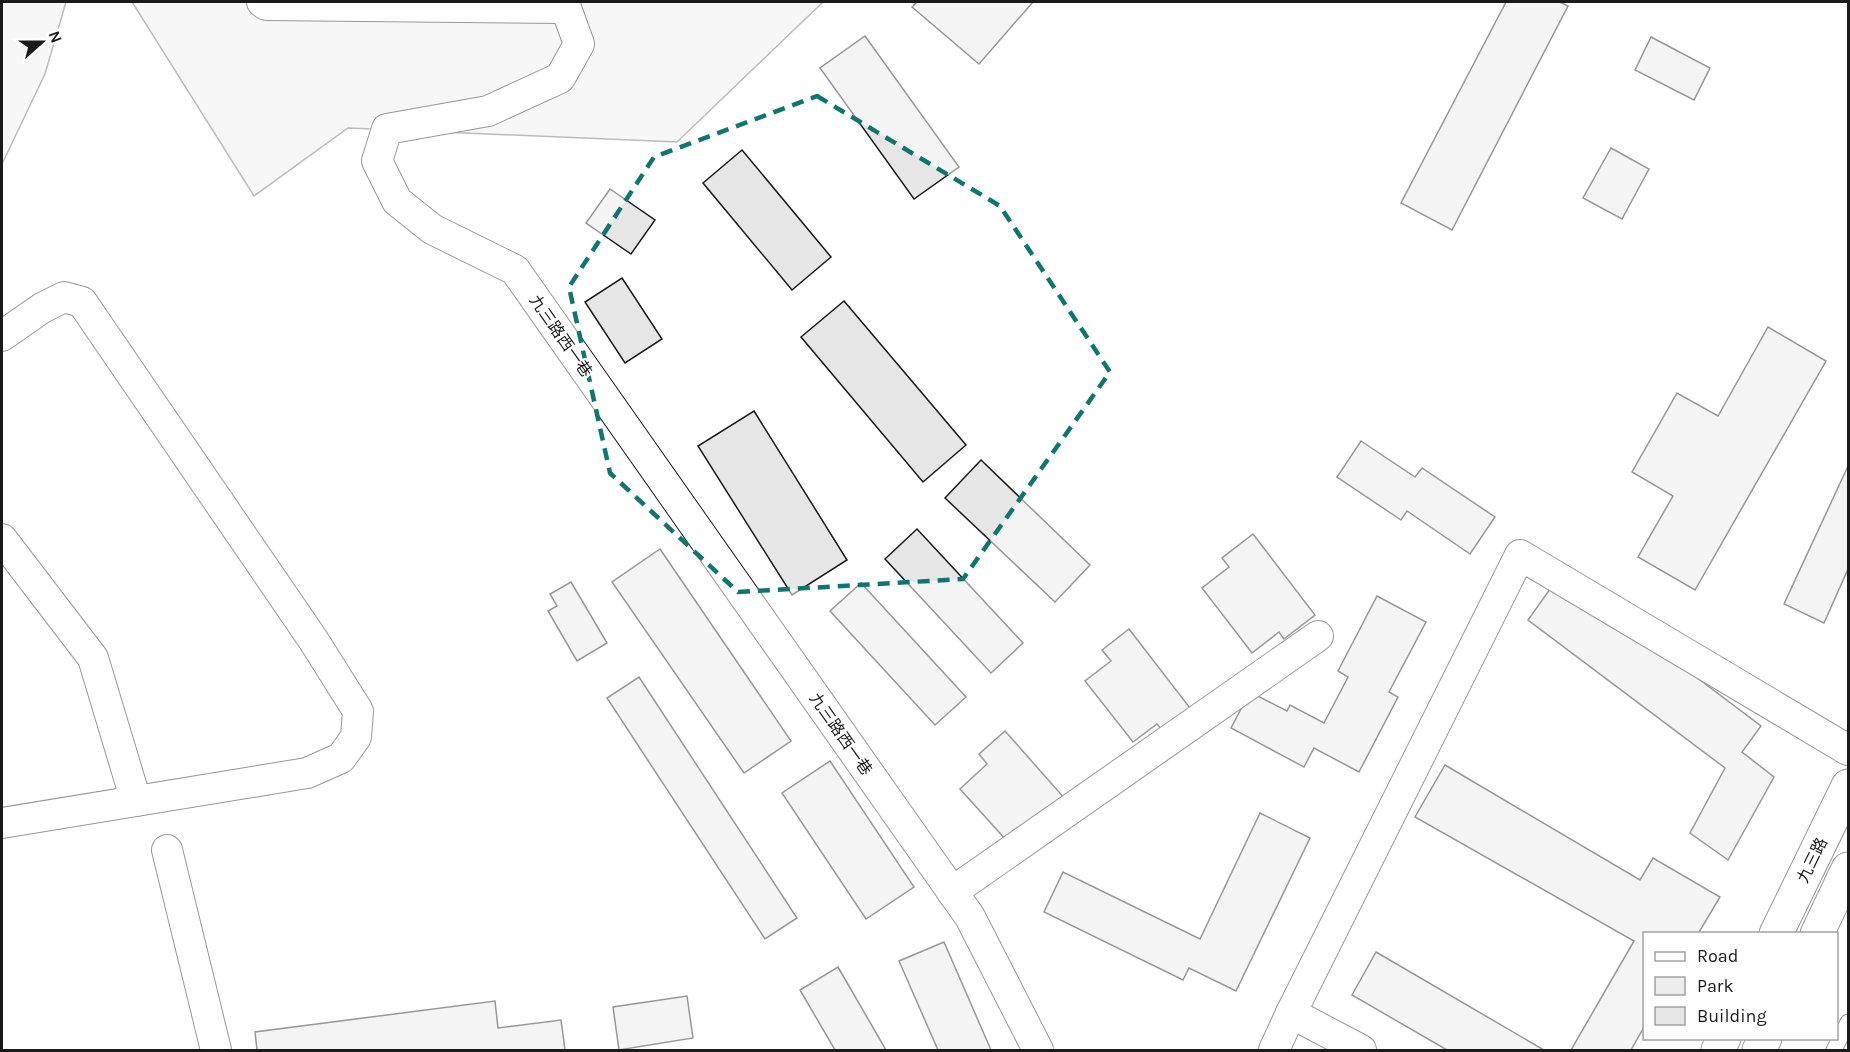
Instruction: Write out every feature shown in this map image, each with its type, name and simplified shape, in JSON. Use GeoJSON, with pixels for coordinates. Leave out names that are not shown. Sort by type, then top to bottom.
{"type":"FeatureCollection","features":[{"type":"Feature","properties":{"kind":"highway","name":"九三路"},"geometry":{"type":"LineString","coordinates":[[1776,932],[1848,786]]}},
{"type":"Feature","properties":{"kind":"highway"},"geometry":{"type":"LineString","coordinates":[[1817,932],[1848,869]]}},
{"type":"Feature","properties":{"kind":"street","name":"九三路西一巷"},"geometry":{"type":"LineString","coordinates":[[262,2],[266,5],[566,8],[579,44],[560,78],[488,111],[387,129],[377,161],[397,201],[432,229],[515,270],[970,917],[1038,1050]]}},
{"type":"Feature","properties":{"kind":"street"},"geometry":{"type":"LineString","coordinates":[[2,336],[42,308],[64,297],[82,302],[314,640],[358,711],[356,737],[341,759],[307,773],[2,823]]}},
{"type":"Feature","properties":{"kind":"street"},"geometry":{"type":"LineString","coordinates":[[2,539],[93,658],[136,801]]}},
{"type":"Feature","properties":{"kind":"street"},"geometry":{"type":"LineString","coordinates":[[1274,1050],[1520,555],[1848,750]]}},
{"type":"Feature","properties":{"kind":"street"},"geometry":{"type":"LineString","coordinates":[[952,892],[1318,636]]}},
{"type":"Feature","properties":{"kind":"street"},"geometry":{"type":"LineString","coordinates":[[167,850],[216,1050]]}},
{"type":"Feature","properties":{"kind":"street"},"geometry":{"type":"LineString","coordinates":[[1291,1013],[1361,1050]]}},
{"type":"Feature","properties":{"kind":"lane"},"geometry":{"type":"LineString","coordinates":[[1834,1050],[1848,1022]]}},
{"type":"Feature","properties":{"kind":"highlighted area"},"geometry":{"type":"Polygon","coordinates":[[[817,96],[1000,206],[1110,372],[963,579],[738,592],[610,473],[569,287],[654,157],[817,96]]]}},
{"type":"Feature","properties":{"kind":"green space"},"geometry":{"type":"Polygon","coordinates":[[[2,2],[66,2],[45,74],[2,164],[2,2]]]}},
{"type":"Feature","properties":{"kind":"green space"},"geometry":{"type":"Polygon","coordinates":[[[132,2],[823,2],[677,142],[348,128],[254,196],[132,2]]]}},
{"type":"Feature","properties":{"kind":"building"},"geometry":{"type":"Polygon","coordinates":[[[917,2],[1033,2],[979,64],[912,7],[917,2]]]}},
{"type":"Feature","properties":{"kind":"building"},"geometry":{"type":"Polygon","coordinates":[[[1506,2],[1560,2],[1568,6],[1452,230],[1401,203],[1506,2]]]}},
{"type":"Feature","properties":{"kind":"building"},"geometry":{"type":"Polygon","coordinates":[[[865,36],[959,167],[914,199],[820,68],[865,36]]]}},
{"type":"Feature","properties":{"kind":"building"},"geometry":{"type":"Polygon","coordinates":[[[1651,37],[1710,68],[1694,100],[1635,70],[1651,37]]]}},
{"type":"Feature","properties":{"kind":"building"},"geometry":{"type":"Polygon","coordinates":[[[1611,148],[1649,169],[1622,219],[1583,198],[1611,148]]]}},
{"type":"Feature","properties":{"kind":"building"},"geometry":{"type":"Polygon","coordinates":[[[742,150],[831,257],[792,290],[703,183],[742,150]]]}},
{"type":"Feature","properties":{"kind":"building"},"geometry":{"type":"Polygon","coordinates":[[[610,189],[655,220],[631,254],[586,223],[610,189]]]}},
{"type":"Feature","properties":{"kind":"building"},"geometry":{"type":"Polygon","coordinates":[[[622,278],[662,339],[625,363],[585,302],[622,278]]]}},
{"type":"Feature","properties":{"kind":"building"},"geometry":{"type":"Polygon","coordinates":[[[844,301],[966,445],[923,482],[801,337],[844,301]]]}},
{"type":"Feature","properties":{"kind":"building"},"geometry":{"type":"Polygon","coordinates":[[[1768,327],[1826,361],[1695,590],[1638,557],[1673,496],[1632,472],[1677,393],[1718,416],[1768,327]]]}},
{"type":"Feature","properties":{"kind":"building"},"geometry":{"type":"Polygon","coordinates":[[[754,411],[847,560],[792,595],[698,446],[754,411]]]}},
{"type":"Feature","properties":{"kind":"building"},"geometry":{"type":"Polygon","coordinates":[[[1361,441],[1415,477],[1422,468],[1495,517],[1470,554],[1407,511],[1401,520],[1337,477],[1361,441]]]}},
{"type":"Feature","properties":{"kind":"building"},"geometry":{"type":"Polygon","coordinates":[[[981,460],[1090,565],[1055,602],[945,498],[981,460]]]}},
{"type":"Feature","properties":{"kind":"building"},"geometry":{"type":"Polygon","coordinates":[[[1848,466],[1848,569],[1824,623],[1784,604],[1848,466]]]}},
{"type":"Feature","properties":{"kind":"building"},"geometry":{"type":"Polygon","coordinates":[[[917,529],[1023,643],[991,673],[885,559],[917,529]]]}},
{"type":"Feature","properties":{"kind":"building"},"geometry":{"type":"Polygon","coordinates":[[[1253,534],[1315,615],[1284,639],[1279,632],[1252,653],[1202,588],[1229,567],[1222,558],[1253,534]]]}},
{"type":"Feature","properties":{"kind":"building"},"geometry":{"type":"Polygon","coordinates":[[[660,549],[791,741],[744,773],[612,582],[660,549]]]}},
{"type":"Feature","properties":{"kind":"building"},"geometry":{"type":"Polygon","coordinates":[[[571,582],[607,643],[577,661],[548,611],[557,606],[550,594],[571,582]]]}},
{"type":"Feature","properties":{"kind":"building"},"geometry":{"type":"Polygon","coordinates":[[[1555,582],[1627,625],[1761,726],[1742,752],[1774,777],[1728,860],[1690,833],[1725,768],[1528,620],[1555,582]]]}},
{"type":"Feature","properties":{"kind":"building"},"geometry":{"type":"Polygon","coordinates":[[[861,583],[966,697],[935,725],[830,611],[861,583]]]}},
{"type":"Feature","properties":{"kind":"building"},"geometry":{"type":"Polygon","coordinates":[[[1377,596],[1426,622],[1389,692],[1398,697],[1359,772],[1314,748],[1304,767],[1231,728],[1250,692],[1287,711],[1290,705],[1324,723],[1348,677],[1338,671],[1377,596]]]}},
{"type":"Feature","properties":{"kind":"building"},"geometry":{"type":"Polygon","coordinates":[[[1129,629],[1190,708],[1162,730],[1157,724],[1133,742],[1085,681],[1111,661],[1102,650],[1129,629]]]}},
{"type":"Feature","properties":{"kind":"building"},"geometry":{"type":"Polygon","coordinates":[[[639,677],[797,918],[765,939],[607,698],[639,677]]]}},
{"type":"Feature","properties":{"kind":"building"},"geometry":{"type":"Polygon","coordinates":[[[1005,731],[1067,801],[1007,841],[960,789],[987,764],[979,754],[1005,731]]]}},
{"type":"Feature","properties":{"kind":"building"},"geometry":{"type":"Polygon","coordinates":[[[830,761],[914,887],[866,919],[782,793],[830,761]]]}},
{"type":"Feature","properties":{"kind":"building"},"geometry":{"type":"Polygon","coordinates":[[[1445,765],[1640,880],[1653,858],[1720,897],[1699,932],[1643,932],[1643,1029],[1631,1050],[1571,1050],[1634,941],[1415,817],[1445,765]]]}},
{"type":"Feature","properties":{"kind":"building"},"geometry":{"type":"Polygon","coordinates":[[[1260,813],[1310,838],[1236,991],[1189,968],[1183,980],[1044,912],[1063,872],[1200,939],[1260,813]]]}},
{"type":"Feature","properties":{"kind":"building"},"geometry":{"type":"Polygon","coordinates":[[[944,942],[991,1050],[938,1050],[899,961],[944,942]]]}},
{"type":"Feature","properties":{"kind":"building"},"geometry":{"type":"Polygon","coordinates":[[[1376,952],[1544,1050],[1447,1050],[1352,995],[1376,952]]]}},
{"type":"Feature","properties":{"kind":"building"},"geometry":{"type":"Polygon","coordinates":[[[838,967],[886,1050],[835,1050],[800,990],[838,967]]]}},
{"type":"Feature","properties":{"kind":"building"},"geometry":{"type":"Polygon","coordinates":[[[687,996],[693,1038],[619,1050],[613,1007],[687,996]]]}},
{"type":"Feature","properties":{"kind":"building"},"geometry":{"type":"Polygon","coordinates":[[[495,1001],[498,1028],[561,1020],[565,1050],[257,1050],[255,1032],[495,1001]]]}}]}
